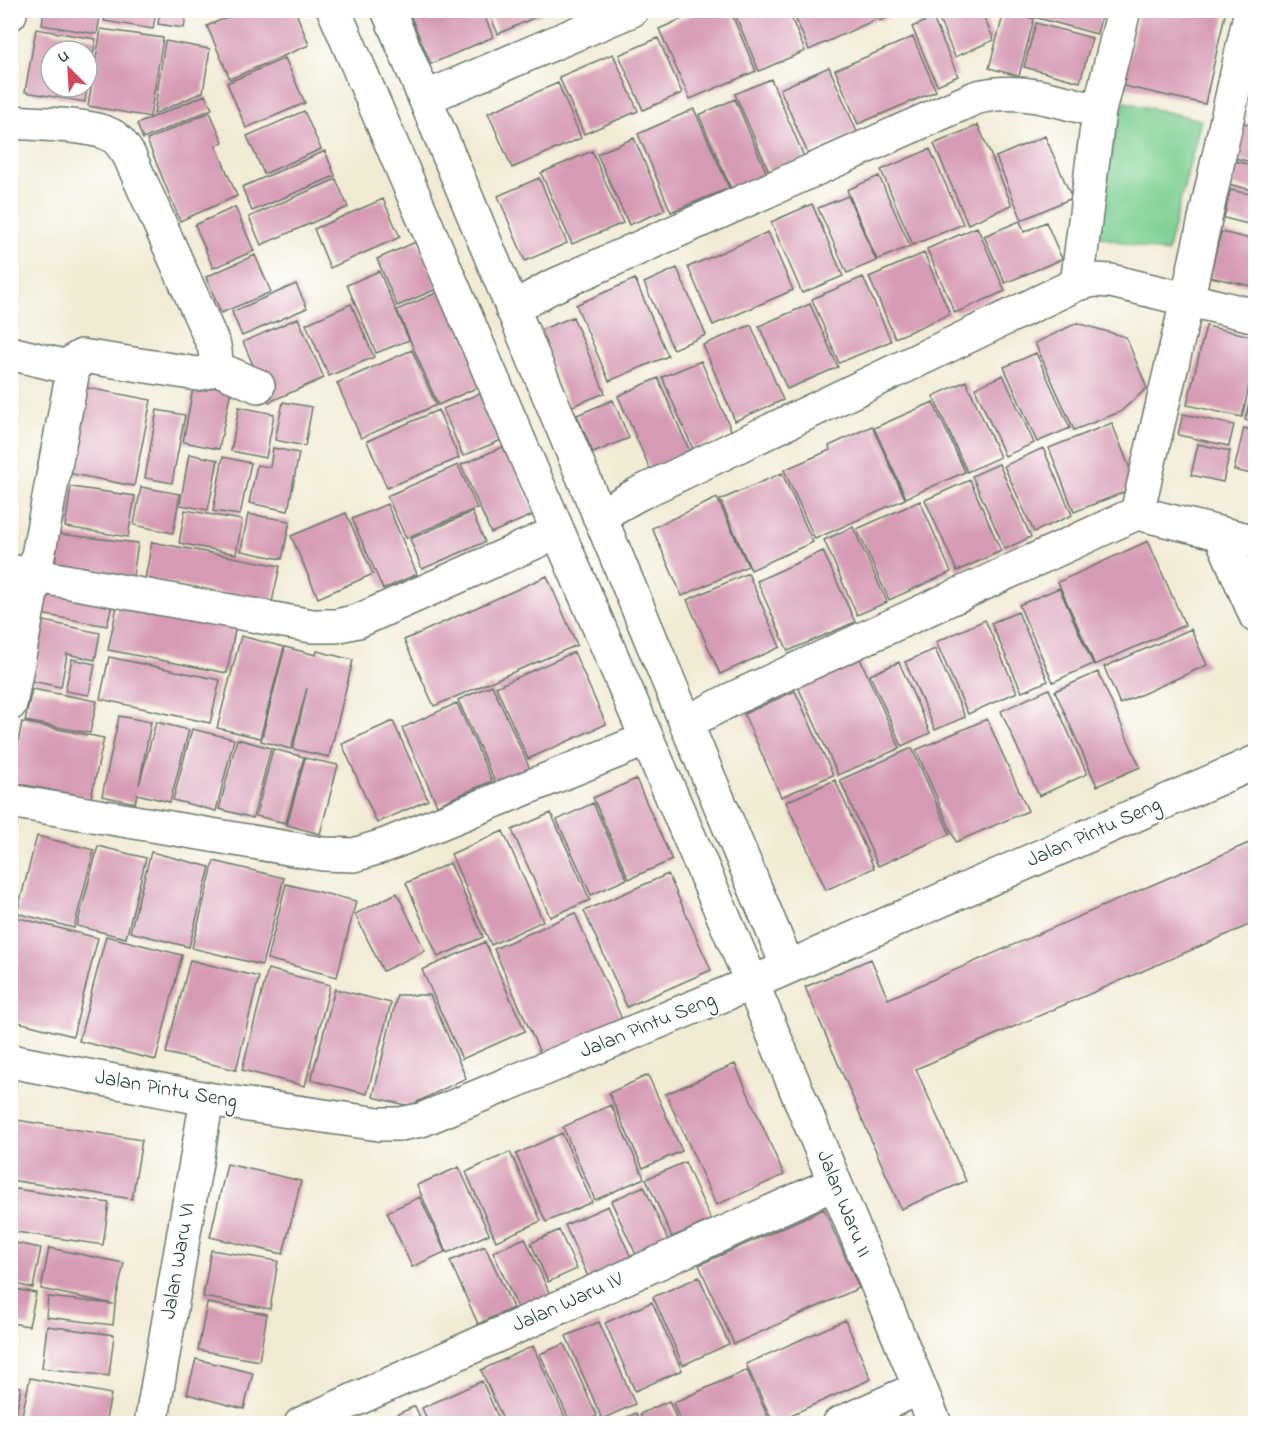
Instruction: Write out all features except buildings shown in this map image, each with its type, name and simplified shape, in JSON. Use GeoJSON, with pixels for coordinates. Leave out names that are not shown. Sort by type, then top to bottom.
{"type":"FeatureCollection","features":[{"type":"Feature","properties":{"kind":"street","name":"Jalan Waru II"},"geometry":{"type":"LineString","coordinates":[[334,10],[752,983],[935,1424]]}},
{"type":"Feature","properties":{"kind":"street"},"geometry":{"type":"LineString","coordinates":[[388,10],[788,967]]}},
{"type":"Feature","properties":{"kind":"street"},"geometry":{"type":"LineString","coordinates":[[425,98],[632,10]]}},
{"type":"Feature","properties":{"kind":"street"},"geometry":{"type":"LineString","coordinates":[[1077,284],[1099,111],[1124,10]]}},
{"type":"Feature","properties":{"kind":"street"},"geometry":{"type":"LineString","coordinates":[[1137,513],[1187,301],[1242,112],[1251,10]]}},
{"type":"Feature","properties":{"kind":"street"},"geometry":{"type":"LineString","coordinates":[[512,309],[549,288],[975,98],[993,93],[1015,92],[1099,111]]}},
{"type":"Feature","properties":{"kind":"street"},"geometry":{"type":"LineString","coordinates":[[10,122],[92,129],[121,142],[129,155],[214,346],[216,357],[214,367],[198,374],[82,356],[75,360],[22,573],[10,704]]}},
{"type":"Feature","properties":{"kind":"street"},"geometry":{"type":"LineString","coordinates":[[599,516],[638,494],[1077,284],[1094,280],[1111,281],[1256,316]]}},
{"type":"Feature","properties":{"kind":"street"},"geometry":{"type":"LineString","coordinates":[[10,352],[72,368]]}},
{"type":"Feature","properties":{"kind":"street"},"geometry":{"type":"LineString","coordinates":[[214,367],[258,386]]}},
{"type":"Feature","properties":{"kind":"street"},"geometry":{"type":"LineString","coordinates":[[686,723],[732,699],[1137,513],[1256,542]]}},
{"type":"Feature","properties":{"kind":"street"},"geometry":{"type":"LineString","coordinates":[[22,573],[312,626],[336,627],[358,621],[558,532]]}},
{"type":"Feature","properties":{"kind":"street"},"geometry":{"type":"LineString","coordinates":[[1220,533],[1256,616]]}},
{"type":"Feature","properties":{"kind":"street"},"geometry":{"type":"LineString","coordinates":[[10,801],[322,854],[354,855],[397,840],[647,739]]}},
{"type":"Feature","properties":{"kind":"street","name":"Jalan Pintu Seng"},"geometry":{"type":"LineString","coordinates":[[10,1060],[207,1099],[379,1124],[400,1124],[421,1120],[752,983],[1256,762]]}},
{"type":"Feature","properties":{"kind":"street","name":"Jalan Waru VI"},"geometry":{"type":"LineString","coordinates":[[151,1424],[207,1099]]}},
{"type":"Feature","properties":{"kind":"street","name":"Jalan Waru IV"},"geometry":{"type":"LineString","coordinates":[[301,1424],[835,1183]]}},
{"type":"Feature","properties":{"kind":"street"},"geometry":{"type":"LineString","coordinates":[[839,1424],[920,1388]]}},
{"type":"Feature","properties":{"kind":"green space"},"geometry":{"type":"Polygon","coordinates":[[[1124,102],[1201,120],[1167,253],[1092,235],[1124,102]]]}}]}
